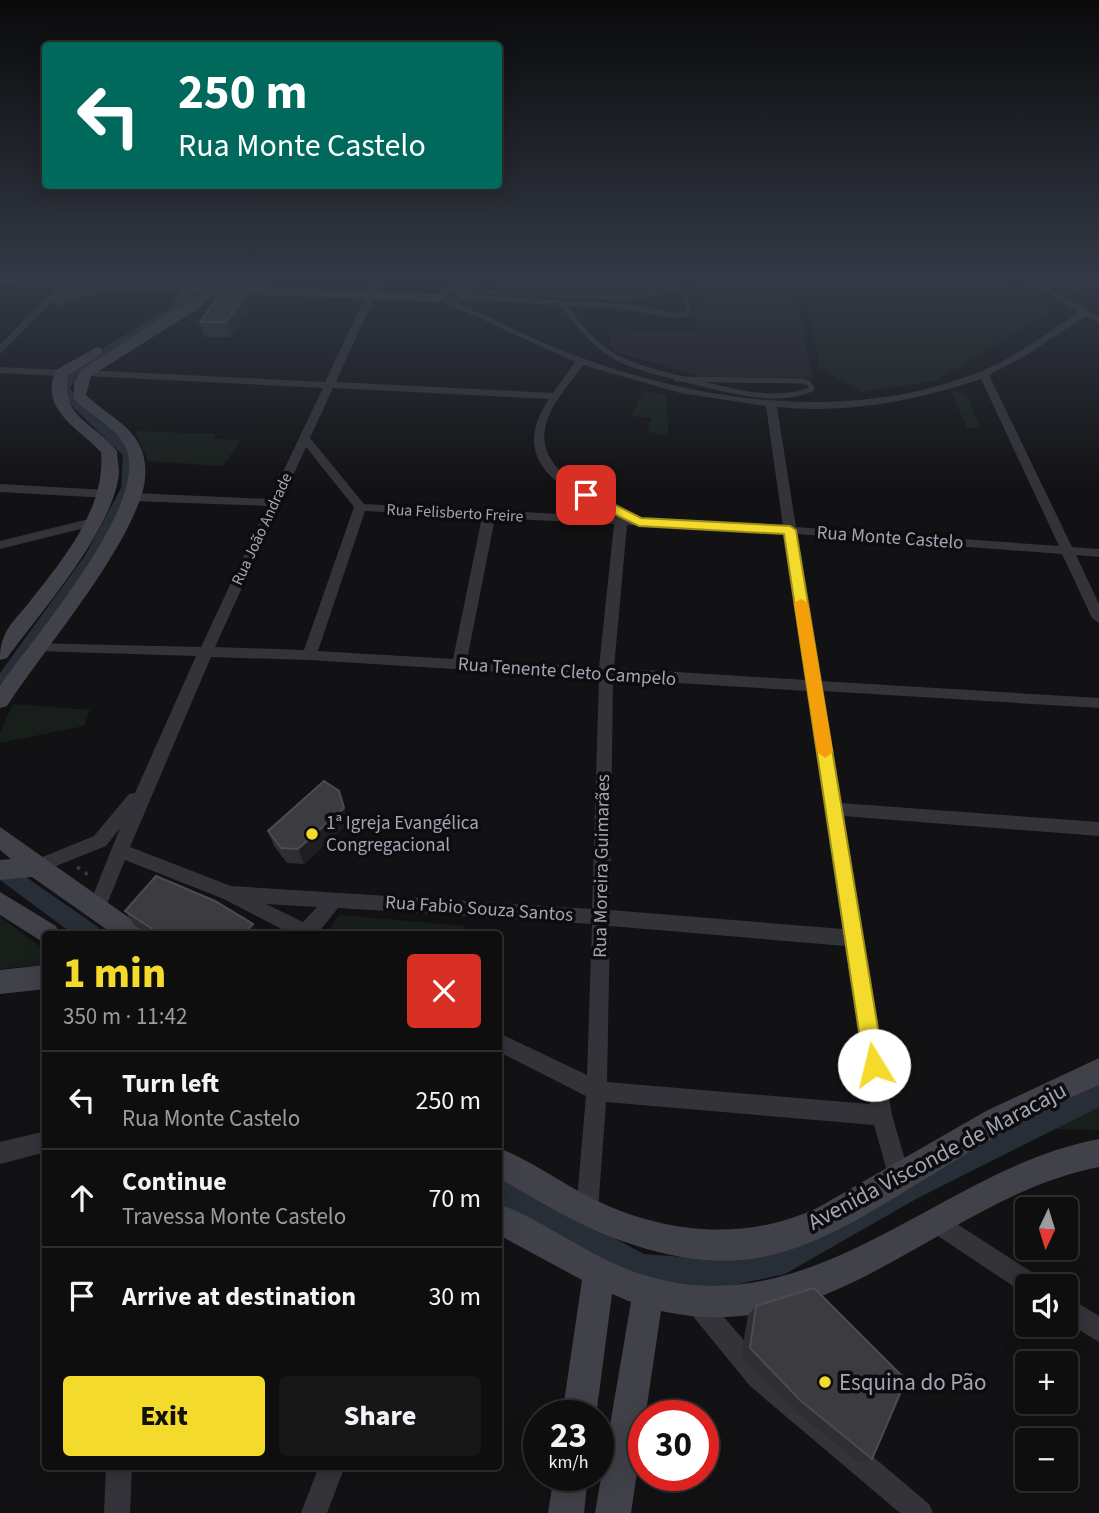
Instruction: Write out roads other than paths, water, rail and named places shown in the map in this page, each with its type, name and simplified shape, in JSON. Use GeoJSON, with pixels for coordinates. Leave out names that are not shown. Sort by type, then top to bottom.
{"type":"FeatureCollection","features":[{"type":"Feature","properties":{"kind":"main road"},"geometry":{"type":"LineString","coordinates":[[0,653],[60,573],[93,522],[107,494],[112,476],[109,451],[58,402],[61,373],[104,348]]}},
{"type":"Feature","properties":{"kind":"main road"},"geometry":{"type":"LineString","coordinates":[[0,701],[36,646],[83,584],[134,497],[138,468],[134,448],[125,435],[79,396],[80,382],[86,373],[122,348]]}},
{"type":"Feature","properties":{"kind":"main road"},"geometry":{"type":"LineString","coordinates":[[0,836],[17,868],[97,908],[127,931]]}},
{"type":"Feature","properties":{"kind":"main road"},"geometry":{"type":"LineString","coordinates":[[0,902],[43,931]]}},
{"type":"Feature","properties":{"kind":"main road"},"geometry":{"type":"LineString","coordinates":[[0,982],[42,977]]}},
{"type":"Feature","properties":{"kind":"main road","name":"Avenida Visconde de Maracaju"},"geometry":{"type":"LineString","coordinates":[[502,1164],[587,1211],[638,1231],[697,1243],[758,1243],[829,1220],[899,1177],[1099,1071]]}},
{"type":"Feature","properties":{"kind":"main road"},"geometry":{"type":"LineString","coordinates":[[502,1221],[599,1272],[648,1292],[695,1301],[752,1298],[818,1283],[853,1268],[1003,1182],[1044,1165],[1099,1153]]}},
{"type":"Feature","properties":{"kind":"main road"},"geometry":{"type":"LineString","coordinates":[[581,1400],[599,1272]]}},
{"type":"Feature","properties":{"kind":"main road"},"geometry":{"type":"LineString","coordinates":[[613,1513],[648,1292]]}},
{"type":"Feature","properties":{"kind":"main road"},"geometry":{"type":"LineString","coordinates":[[566,1513],[569,1491]]}},
{"type":"Feature","properties":{"kind":"street","name":"Rua João Andrade"},"geometry":{"type":"LineString","coordinates":[[97,908],[146,783],[272,503],[347,348]]}},
{"type":"Feature","properties":{"kind":"street"},"geometry":{"type":"LineString","coordinates":[[555,348],[581,361],[679,389],[771,404],[872,402],[935,390],[984,375],[1028,348]]}},
{"type":"Feature","properties":{"kind":"street"},"geometry":{"type":"LineString","coordinates":[[581,361],[557,396],[537,437],[540,452],[547,464],[573,488],[630,522]]}},
{"type":"Feature","properties":{"kind":"street"},"geometry":{"type":"LineString","coordinates":[[0,370],[61,373]]}},
{"type":"Feature","properties":{"kind":"street"},"geometry":{"type":"LineString","coordinates":[[86,373],[557,396]]}},
{"type":"Feature","properties":{"kind":"street"},"geometry":{"type":"LineString","coordinates":[[984,375],[1099,618]]}},
{"type":"Feature","properties":{"kind":"street"},"geometry":{"type":"LineString","coordinates":[[771,404],[882,1115],[899,1177]]}},
{"type":"Feature","properties":{"kind":"street","name":"Rua Felisberto Freire"},"geometry":{"type":"LineString","coordinates":[[305,439],[360,508],[630,522]]}},
{"type":"Feature","properties":{"kind":"street"},"geometry":{"type":"LineString","coordinates":[[0,488],[107,494]]}},
{"type":"Feature","properties":{"kind":"street"},"geometry":{"type":"LineString","coordinates":[[134,497],[272,503]]}},
{"type":"Feature","properties":{"kind":"street"},"geometry":{"type":"LineString","coordinates":[[309,655],[360,508]]}},
{"type":"Feature","properties":{"kind":"street"},"geometry":{"type":"LineString","coordinates":[[459,665],[489,515]]}},
{"type":"Feature","properties":{"kind":"street"},"geometry":{"type":"LineString","coordinates":[[0,545],[93,522]]}},
{"type":"Feature","properties":{"kind":"street","name":"Rua Monte Castelo"},"geometry":{"type":"LineString","coordinates":[[630,522],[790,530],[1099,553]]}},
{"type":"Feature","properties":{"kind":"street","name":"Rua Moreira Guimarães"},"geometry":{"type":"LineString","coordinates":[[587,1211],[597,1091],[606,675],[630,522]]}},
{"type":"Feature","properties":{"kind":"street","name":"Rua Tenente Cleto Campelo"},"geometry":{"type":"LineString","coordinates":[[36,646],[309,655],[1099,703]]}},
{"type":"Feature","properties":{"kind":"street","name":"Rua João Andrade"},"geometry":{"type":"LineString","coordinates":[[17,868],[100,841],[146,783]]}},
{"type":"Feature","properties":{"kind":"street"},"geometry":{"type":"LineString","coordinates":[[835,809],[1099,829]]}},
{"type":"Feature","properties":{"kind":"street"},"geometry":{"type":"LineString","coordinates":[[120,851],[230,894],[301,931]]}},
{"type":"Feature","properties":{"kind":"street","name":"Rua Fabio Souza Santos"},"geometry":{"type":"LineString","coordinates":[[230,894],[601,917],[853,938]]}},
{"type":"Feature","properties":{"kind":"street"},"geometry":{"type":"LineString","coordinates":[[309,931],[335,899]]}},
{"type":"Feature","properties":{"kind":"street"},"geometry":{"type":"LineString","coordinates":[[502,1044],[597,1091],[882,1115]]}},
{"type":"Feature","properties":{"kind":"street"},"geometry":{"type":"LineString","coordinates":[[0,1153],[42,1142]]}},
{"type":"Feature","properties":{"kind":"street"},"geometry":{"type":"LineString","coordinates":[[937,1222],[1015,1274]]}},
{"type":"Feature","properties":{"kind":"street"},"geometry":{"type":"LineString","coordinates":[[695,1301],[759,1377],[920,1513]]}},
{"type":"Feature","properties":{"kind":"street"},"geometry":{"type":"LineString","coordinates":[[1078,1316],[1099,1330]]}},
{"type":"Feature","properties":{"kind":"street"},"geometry":{"type":"LineString","coordinates":[[117,1513],[119,1470]]}},
{"type":"Feature","properties":{"kind":"street"},"geometry":{"type":"LineString","coordinates":[[314,1513],[330,1470]]}},
{"type":"Feature","properties":{"kind":"lane"},"geometry":{"type":"LineString","coordinates":[[597,348],[631,367],[677,379],[745,391],[799,396],[812,389],[809,383],[801,382],[677,379]]}},
{"type":"Feature","properties":{"kind":"waterway"},"geometry":{"type":"LineString","coordinates":[[0,688],[23,651],[93,555],[128,488],[130,455],[64,388],[73,372],[112,348]]}},
{"type":"Feature","properties":{"kind":"waterway"},"geometry":{"type":"LineString","coordinates":[[0,868],[86,931]]}},
{"type":"Feature","properties":{"kind":"waterway"},"geometry":{"type":"LineString","coordinates":[[502,1192],[641,1268],[721,1274],[775,1264],[907,1190],[1099,1094]]}},
{"type":"Feature","properties":{"kind":"place","name":"1ª Igreja Evangélica Congregacional"},"geometry":{"type":"Point","coordinates":[312,834]}},
{"type":"Feature","properties":{"kind":"place","name":"Esquina do Pão"},"geometry":{"type":"Point","coordinates":[825,1382]}}]}
